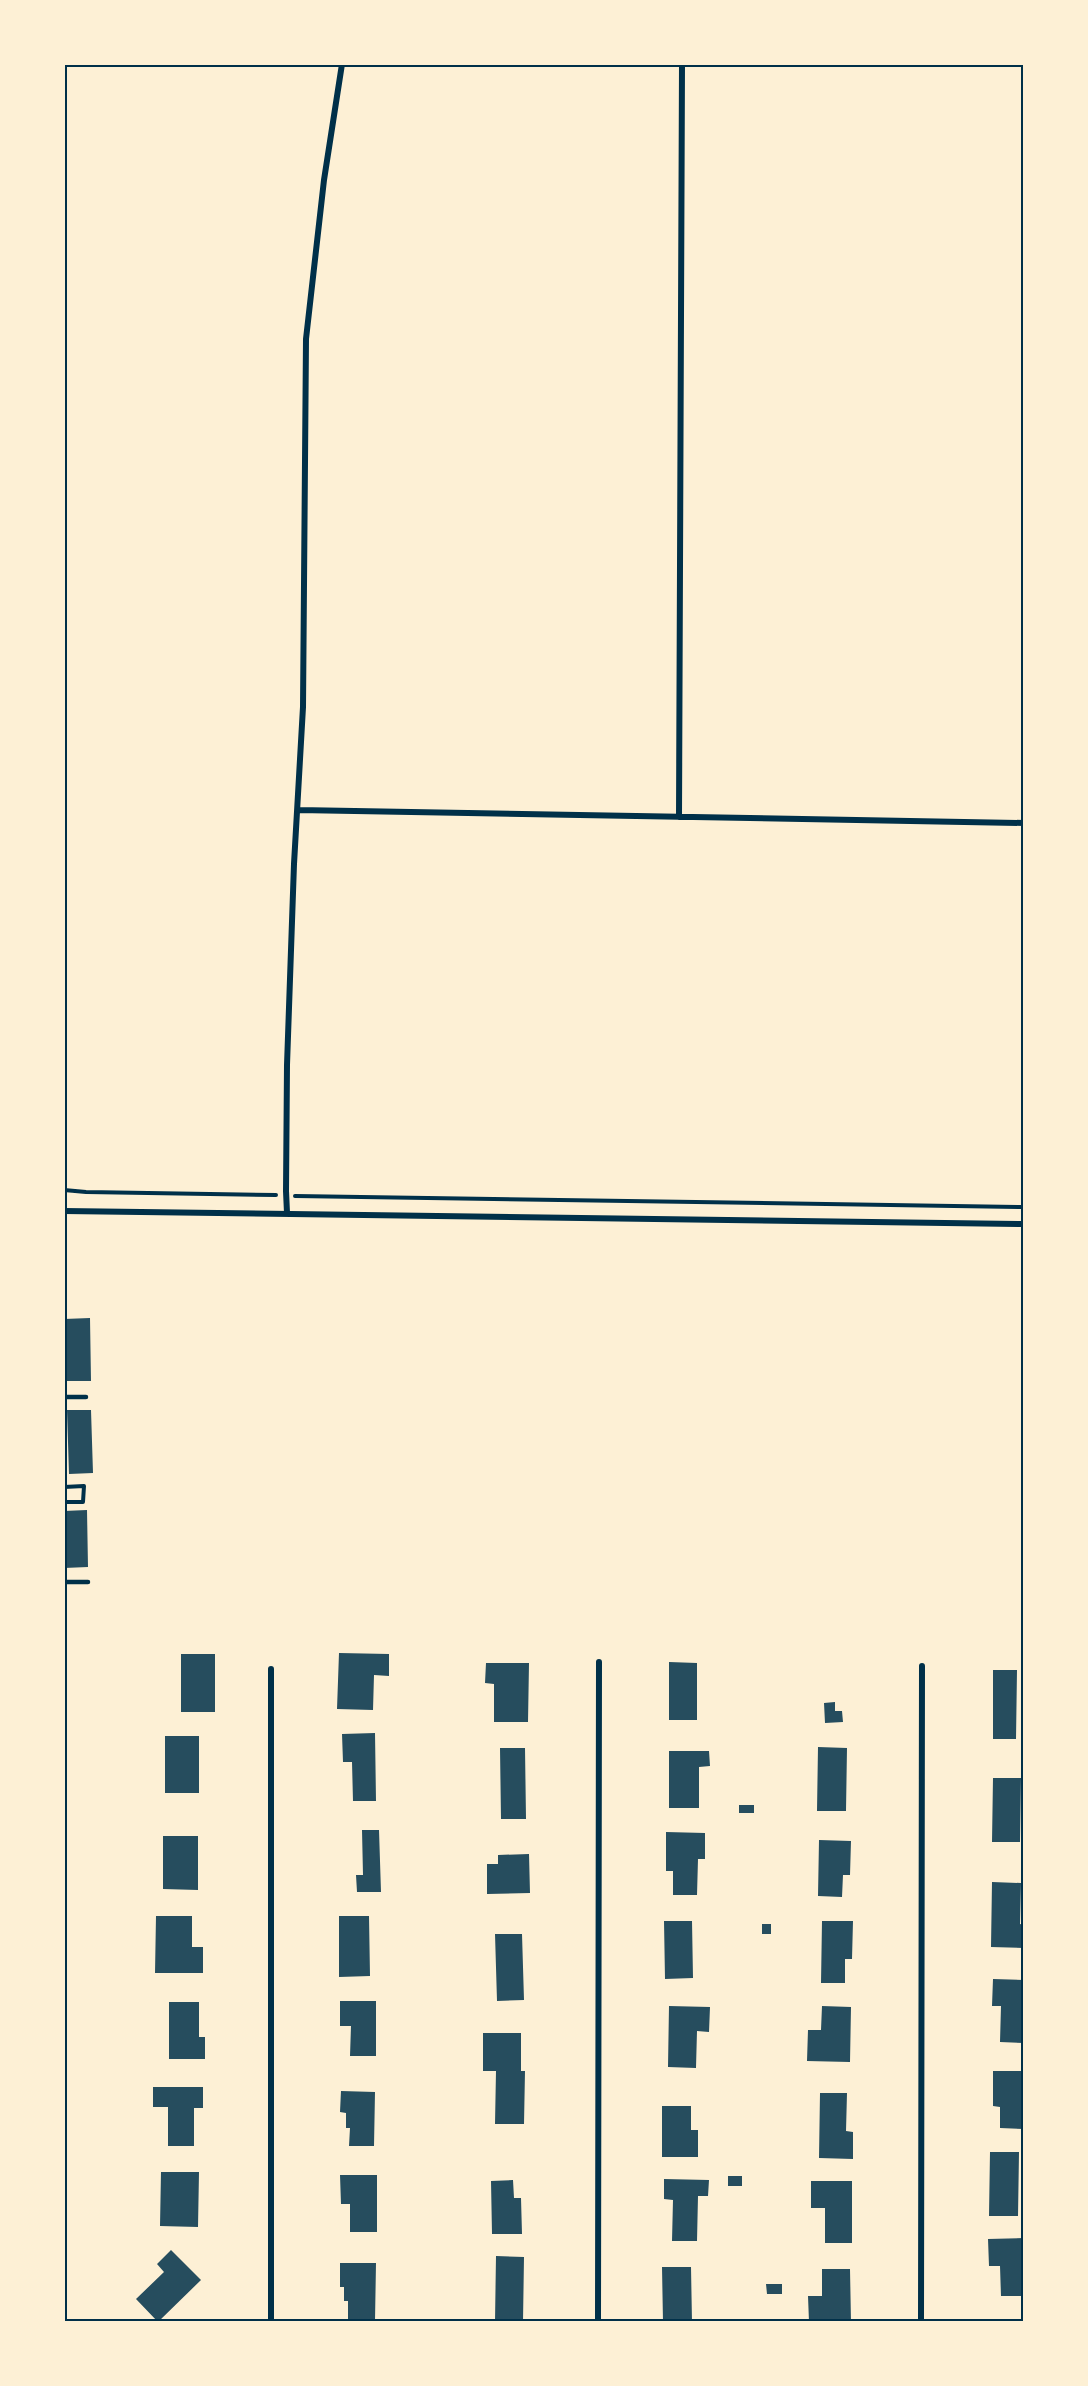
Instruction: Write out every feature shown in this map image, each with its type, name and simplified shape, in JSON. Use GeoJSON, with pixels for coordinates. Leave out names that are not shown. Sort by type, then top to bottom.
{"type":"FeatureCollection","features":[{"type":"Feature","properties":{"kind":"street"},"geometry":{"type":"LineString","coordinates":[[287,1213],[287,1065],[303,707],[306,339],[324,180],[342,64]]}},
{"type":"Feature","properties":{"kind":"street"},"geometry":{"type":"LineString","coordinates":[[680,817],[682,64]]}},
{"type":"Feature","properties":{"kind":"street"},"geometry":{"type":"LineString","coordinates":[[298,810],[1023,823]]}},
{"type":"Feature","properties":{"kind":"street"},"geometry":{"type":"LineString","coordinates":[[64,1211],[1023,1224]]}},
{"type":"Feature","properties":{"kind":"street"},"geometry":{"type":"LineString","coordinates":[[598,2322],[599,1662]]}},
{"type":"Feature","properties":{"kind":"street"},"geometry":{"type":"LineString","coordinates":[[921,2322],[922,1666]]}},
{"type":"Feature","properties":{"kind":"street"},"geometry":{"type":"LineString","coordinates":[[271,1669],[271,2322]]}},
{"type":"Feature","properties":{"kind":"lane"},"geometry":{"type":"LineString","coordinates":[[64,1397],[86,1397]]}},
{"type":"Feature","properties":{"kind":"lane"},"geometry":{"type":"LineString","coordinates":[[64,1582],[88,1582]]}},
{"type":"Feature","properties":{"kind":"path"},"geometry":{"type":"LineString","coordinates":[[64,1190],[1023,1207]]}},
{"type":"Feature","properties":{"kind":"path"},"geometry":{"type":"LineString","coordinates":[[64,1487],[84,1486],[83,1502],[64,1502]]}},
{"type":"Feature","properties":{"kind":"building"},"geometry":{"type":"Polygon","coordinates":[[[90,1318],[91,1381],[64,1381],[64,1319],[90,1318]]]}},
{"type":"Feature","properties":{"kind":"building"},"geometry":{"type":"Polygon","coordinates":[[[67,1410],[91,1410],[93,1473],[69,1474],[67,1410]]]}},
{"type":"Feature","properties":{"kind":"building"},"geometry":{"type":"Polygon","coordinates":[[[87,1510],[88,1567],[64,1568],[64,1511],[87,1510]]]}},
{"type":"Feature","properties":{"kind":"building"},"geometry":{"type":"Polygon","coordinates":[[[339,1653],[389,1654],[389,1676],[374,1675],[373,1710],[337,1709],[339,1653]]]}},
{"type":"Feature","properties":{"kind":"building"},"geometry":{"type":"Polygon","coordinates":[[[181,1654],[215,1654],[215,1712],[181,1712],[181,1654]]]}},
{"type":"Feature","properties":{"kind":"building"},"geometry":{"type":"Polygon","coordinates":[[[669,1662],[697,1663],[697,1720],[669,1720],[669,1662]]]}},
{"type":"Feature","properties":{"kind":"building"},"geometry":{"type":"Polygon","coordinates":[[[486,1663],[529,1663],[528,1722],[494,1722],[494,1684],[485,1683],[486,1663]]]}},
{"type":"Feature","properties":{"kind":"building"},"geometry":{"type":"Polygon","coordinates":[[[993,1670],[1017,1670],[1016,1739],[993,1739],[993,1670]]]}},
{"type":"Feature","properties":{"kind":"building"},"geometry":{"type":"Polygon","coordinates":[[[835,1702],[835,1711],[842,1711],[843,1722],[825,1723],[824,1703],[835,1702]]]}},
{"type":"Feature","properties":{"kind":"building"},"geometry":{"type":"Polygon","coordinates":[[[1022,1714],[1024,1714],[1024,1736],[1021,1736],[1022,1714]]]}},
{"type":"Feature","properties":{"kind":"building"},"geometry":{"type":"Polygon","coordinates":[[[375,1733],[376,1801],[353,1801],[352,1762],[343,1762],[342,1734],[375,1733]]]}},
{"type":"Feature","properties":{"kind":"building"},"geometry":{"type":"Polygon","coordinates":[[[165,1736],[199,1736],[199,1793],[165,1793],[165,1736]]]}},
{"type":"Feature","properties":{"kind":"building"},"geometry":{"type":"Polygon","coordinates":[[[818,1747],[847,1748],[846,1811],[817,1811],[818,1747]]]}},
{"type":"Feature","properties":{"kind":"building"},"geometry":{"type":"Polygon","coordinates":[[[500,1748],[525,1748],[526,1819],[501,1819],[500,1748]]]}},
{"type":"Feature","properties":{"kind":"building"},"geometry":{"type":"Polygon","coordinates":[[[669,1751],[709,1751],[710,1766],[699,1767],[699,1808],[669,1808],[669,1751]]]}},
{"type":"Feature","properties":{"kind":"building"},"geometry":{"type":"Polygon","coordinates":[[[993,1778],[1021,1778],[1020,1842],[992,1842],[993,1778]]]}},
{"type":"Feature","properties":{"kind":"building"},"geometry":{"type":"Polygon","coordinates":[[[739,1805],[754,1805],[754,1813],[739,1813],[739,1805]]]}},
{"type":"Feature","properties":{"kind":"building"},"geometry":{"type":"Polygon","coordinates":[[[362,1830],[379,1830],[381,1892],[357,1892],[356,1875],[363,1875],[362,1830]]]}},
{"type":"Feature","properties":{"kind":"building"},"geometry":{"type":"Polygon","coordinates":[[[666,1832],[705,1833],[705,1859],[698,1859],[697,1895],[673,1895],[673,1871],[666,1871],[666,1832]]]}},
{"type":"Feature","properties":{"kind":"building"},"geometry":{"type":"Polygon","coordinates":[[[163,1836],[198,1836],[198,1890],[163,1889],[163,1836]]]}},
{"type":"Feature","properties":{"kind":"building"},"geometry":{"type":"Polygon","coordinates":[[[819,1840],[851,1841],[850,1875],[843,1875],[842,1897],[818,1896],[819,1840]]]}},
{"type":"Feature","properties":{"kind":"building"},"geometry":{"type":"Polygon","coordinates":[[[529,1854],[530,1893],[487,1894],[487,1864],[498,1864],[498,1855],[529,1854]]]}},
{"type":"Feature","properties":{"kind":"building"},"geometry":{"type":"Polygon","coordinates":[[[992,1882],[1021,1883],[1020,1924],[1024,1925],[1024,1948],[991,1947],[992,1882]]]}},
{"type":"Feature","properties":{"kind":"building"},"geometry":{"type":"Polygon","coordinates":[[[156,1916],[192,1916],[192,1947],[203,1947],[203,1973],[155,1973],[156,1916]]]}},
{"type":"Feature","properties":{"kind":"building"},"geometry":{"type":"Polygon","coordinates":[[[339,1916],[369,1916],[370,1976],[339,1977],[339,1916]]]}},
{"type":"Feature","properties":{"kind":"building"},"geometry":{"type":"Polygon","coordinates":[[[664,1921],[692,1921],[693,1978],[665,1979],[664,1921]]]}},
{"type":"Feature","properties":{"kind":"building"},"geometry":{"type":"Polygon","coordinates":[[[822,1921],[853,1921],[852,1959],[845,1959],[845,1983],[821,1983],[822,1921]]]}},
{"type":"Feature","properties":{"kind":"building"},"geometry":{"type":"Polygon","coordinates":[[[762,1924],[771,1924],[771,1934],[762,1934],[762,1924]]]}},
{"type":"Feature","properties":{"kind":"building"},"geometry":{"type":"Polygon","coordinates":[[[495,1934],[522,1934],[524,2000],[497,2001],[495,1934]]]}},
{"type":"Feature","properties":{"kind":"building"},"geometry":{"type":"Polygon","coordinates":[[[993,1979],[1024,1980],[1024,2043],[1000,2042],[1001,2006],[992,2006],[993,1979]]]}},
{"type":"Feature","properties":{"kind":"building"},"geometry":{"type":"Polygon","coordinates":[[[340,2001],[376,2001],[376,2056],[350,2056],[351,2026],[340,2026],[340,2001]]]}},
{"type":"Feature","properties":{"kind":"building"},"geometry":{"type":"Polygon","coordinates":[[[169,2002],[199,2002],[199,2037],[205,2037],[205,2059],[169,2059],[169,2002]]]}},
{"type":"Feature","properties":{"kind":"building"},"geometry":{"type":"Polygon","coordinates":[[[669,2006],[710,2007],[709,2032],[697,2031],[696,2068],[668,2067],[669,2006]]]}},
{"type":"Feature","properties":{"kind":"building"},"geometry":{"type":"Polygon","coordinates":[[[822,2006],[851,2007],[850,2062],[807,2061],[808,2030],[821,2030],[822,2006]]]}},
{"type":"Feature","properties":{"kind":"building"},"geometry":{"type":"Polygon","coordinates":[[[483,2033],[521,2033],[521,2071],[525,2071],[524,2124],[495,2124],[496,2071],[483,2071],[483,2033]]]}},
{"type":"Feature","properties":{"kind":"building"},"geometry":{"type":"Polygon","coordinates":[[[993,2071],[1024,2071],[1024,2129],[1000,2128],[1000,2107],[993,2106],[993,2071]]]}},
{"type":"Feature","properties":{"kind":"building"},"geometry":{"type":"Polygon","coordinates":[[[153,2087],[203,2087],[203,2108],[194,2108],[194,2146],[168,2146],[168,2107],[153,2107],[153,2087]]]}},
{"type":"Feature","properties":{"kind":"building"},"geometry":{"type":"Polygon","coordinates":[[[341,2091],[375,2092],[374,2146],[349,2146],[350,2128],[346,2128],[346,2113],[340,2112],[341,2091]]]}},
{"type":"Feature","properties":{"kind":"building"},"geometry":{"type":"Polygon","coordinates":[[[820,2093],[847,2093],[846,2131],[853,2132],[853,2159],[819,2158],[820,2093]]]}},
{"type":"Feature","properties":{"kind":"building"},"geometry":{"type":"Polygon","coordinates":[[[662,2106],[691,2106],[691,2130],[698,2130],[698,2157],[662,2157],[662,2106]]]}},
{"type":"Feature","properties":{"kind":"building"},"geometry":{"type":"Polygon","coordinates":[[[990,2152],[1019,2152],[1018,2216],[989,2216],[990,2152]]]}},
{"type":"Feature","properties":{"kind":"building"},"geometry":{"type":"Polygon","coordinates":[[[161,2172],[199,2172],[198,2227],[160,2226],[161,2172]]]}},
{"type":"Feature","properties":{"kind":"building"},"geometry":{"type":"Polygon","coordinates":[[[340,2175],[377,2175],[377,2232],[350,2232],[350,2204],[341,2204],[340,2175]]]}},
{"type":"Feature","properties":{"kind":"building"},"geometry":{"type":"Polygon","coordinates":[[[728,2176],[742,2176],[742,2186],[728,2186],[728,2176]]]}},
{"type":"Feature","properties":{"kind":"building"},"geometry":{"type":"Polygon","coordinates":[[[664,2179],[709,2180],[708,2196],[698,2196],[697,2241],[672,2241],[673,2200],[664,2199],[664,2179]]]}},
{"type":"Feature","properties":{"kind":"building"},"geometry":{"type":"Polygon","coordinates":[[[513,2180],[514,2198],[521,2198],[522,2234],[492,2234],[491,2181],[513,2180]]]}},
{"type":"Feature","properties":{"kind":"building"},"geometry":{"type":"Polygon","coordinates":[[[811,2181],[852,2181],[852,2243],[825,2243],[825,2208],[811,2208],[811,2181]]]}},
{"type":"Feature","properties":{"kind":"building"},"geometry":{"type":"Polygon","coordinates":[[[1024,2238],[1024,2296],[1001,2296],[1000,2266],[989,2266],[988,2239],[1024,2238]]]}},
{"type":"Feature","properties":{"kind":"building"},"geometry":{"type":"Polygon","coordinates":[[[171,2250],[201,2280],[158,2322],[136,2299],[164,2272],[157,2264],[171,2250]]]}},
{"type":"Feature","properties":{"kind":"building"},"geometry":{"type":"Polygon","coordinates":[[[496,2256],[524,2257],[523,2322],[495,2322],[496,2256]]]}},
{"type":"Feature","properties":{"kind":"building"},"geometry":{"type":"Polygon","coordinates":[[[340,2263],[376,2263],[375,2321],[348,2321],[348,2301],[344,2301],[344,2287],[340,2287],[340,2263]]]}},
{"type":"Feature","properties":{"kind":"building"},"geometry":{"type":"Polygon","coordinates":[[[662,2267],[691,2267],[692,2322],[663,2322],[662,2267]]]}},
{"type":"Feature","properties":{"kind":"building"},"geometry":{"type":"Polygon","coordinates":[[[822,2269],[850,2269],[851,2322],[809,2322],[808,2296],[822,2296],[822,2269]]]}},
{"type":"Feature","properties":{"kind":"building"},"geometry":{"type":"Polygon","coordinates":[[[766,2284],[782,2284],[782,2294],[767,2294],[766,2284]]]}}]}
